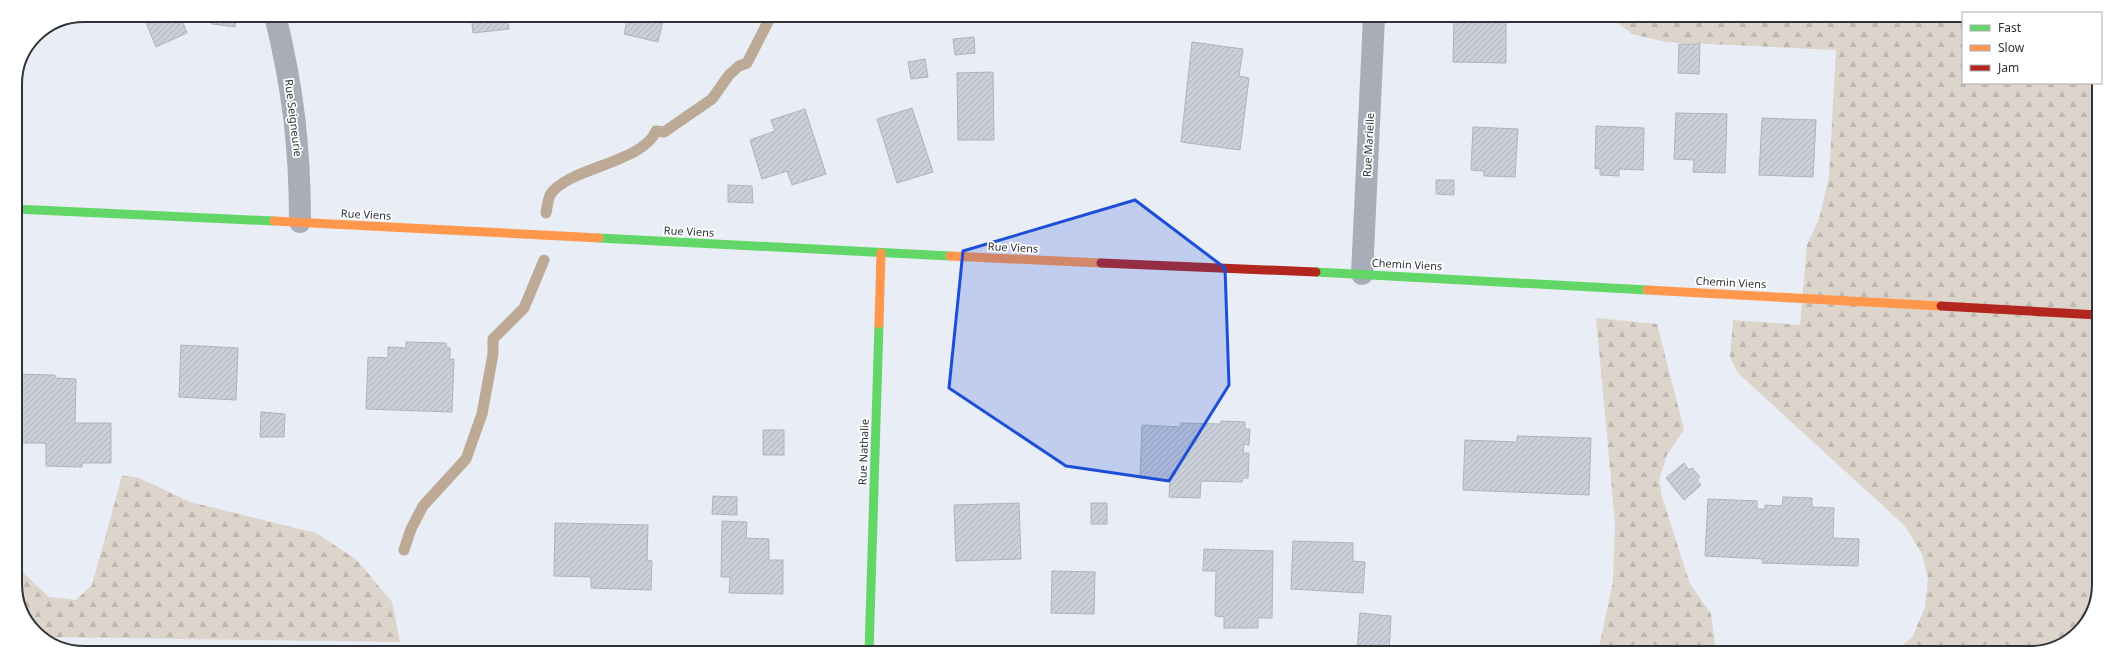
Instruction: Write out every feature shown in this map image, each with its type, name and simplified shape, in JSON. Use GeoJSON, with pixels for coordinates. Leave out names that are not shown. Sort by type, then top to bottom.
{"type":"FeatureCollection","features":[{"type":"Feature","properties":{"kind":"street","name":"Rue Seigneurie"},"geometry":{"type":"LineString","coordinates":[[277,22],[286,61],[295,114],[300,168],[300,222]]}},
{"type":"Feature","properties":{"kind":"street","name":"Rue Marielle"},"geometry":{"type":"LineString","coordinates":[[1362,274],[1374,22]]}},
{"type":"Feature","properties":{"kind":"street","name":"Rue Viens"},"geometry":{"type":"LineString","coordinates":[[22,210],[300,222],[881,253],[1362,274]]}},
{"type":"Feature","properties":{"kind":"street","name":"Rue Nathalie"},"geometry":{"type":"LineString","coordinates":[[869,646],[881,253]]}},
{"type":"Feature","properties":{"kind":"street","name":"Chemin Viens"},"geometry":{"type":"LineString","coordinates":[[1362,274],[2092,315]]}},
{"type":"Feature","properties":{"kind":"highlighted area"},"geometry":{"type":"Polygon","coordinates":[[[1135,200],[1225,268],[1229,385],[1169,481],[1066,466],[949,388],[963,251],[1135,200]]]}},
{"type":"Feature","properties":{"kind":"green space"},"geometry":{"type":"Polygon","coordinates":[[[1616,22],[1962,22],[1962,84],[2092,84],[2092,584],[2090,600],[2087,607],[2074,628],[2068,633],[2050,643],[2030,646],[1902,646],[1913,636],[1925,607],[1928,579],[1922,554],[1905,526],[1738,373],[1730,357],[1733,320],[1800,325],[1807,245],[1819,219],[1829,177],[1836,50],[1666,42],[1632,34],[1616,22]]]}},
{"type":"Feature","properties":{"kind":"green space"},"geometry":{"type":"Polygon","coordinates":[[[1596,318],[1657,324],[1684,430],[1667,455],[1659,480],[1662,497],[1690,584],[1711,614],[1715,646],[1599,646],[1613,582],[1615,522],[1596,318]]]}},
{"type":"Feature","properties":{"kind":"green space"},"geometry":{"type":"Polygon","coordinates":[[[122,476],[137,477],[190,502],[316,533],[357,560],[392,602],[400,642],[52,637],[37,625],[30,615],[23,596],[22,572],[49,597],[76,600],[92,585],[122,476]]]}},
{"type":"Feature","properties":{"kind":"building"},"geometry":{"type":"Polygon","coordinates":[[[146,22],[183,22],[187,33],[156,47],[146,22]]]}},
{"type":"Feature","properties":{"kind":"building"},"geometry":{"type":"Polygon","coordinates":[[[212,22],[236,22],[235,27],[212,24],[212,22]]]}},
{"type":"Feature","properties":{"kind":"building"},"geometry":{"type":"Polygon","coordinates":[[[472,22],[508,22],[509,29],[473,33],[472,22]]]}},
{"type":"Feature","properties":{"kind":"building"},"geometry":{"type":"Polygon","coordinates":[[[627,22],[663,22],[658,42],[624,34],[627,22]]]}},
{"type":"Feature","properties":{"kind":"building"},"geometry":{"type":"Polygon","coordinates":[[[1454,22],[1506,22],[1506,63],[1453,62],[1454,22]]]}},
{"type":"Feature","properties":{"kind":"building"},"geometry":{"type":"Polygon","coordinates":[[[974,37],[975,53],[955,55],[953,39],[974,37]]]}},
{"type":"Feature","properties":{"kind":"building"},"geometry":{"type":"Polygon","coordinates":[[[1192,42],[1243,49],[1239,76],[1249,78],[1240,150],[1181,142],[1192,42]]]}},
{"type":"Feature","properties":{"kind":"building"},"geometry":{"type":"Polygon","coordinates":[[[1679,44],[1700,44],[1699,74],[1678,73],[1679,44]]]}},
{"type":"Feature","properties":{"kind":"building"},"geometry":{"type":"Polygon","coordinates":[[[925,59],[928,77],[911,79],[908,62],[925,59]]]}},
{"type":"Feature","properties":{"kind":"building"},"geometry":{"type":"Polygon","coordinates":[[[993,72],[994,140],[958,140],[957,73],[993,72]]]}},
{"type":"Feature","properties":{"kind":"building"},"geometry":{"type":"Polygon","coordinates":[[[912,108],[933,172],[897,183],[877,119],[912,108]]]}},
{"type":"Feature","properties":{"kind":"building"},"geometry":{"type":"Polygon","coordinates":[[[805,109],[826,174],[792,185],[787,171],[762,179],[750,140],[775,131],[771,120],[805,109]]]}},
{"type":"Feature","properties":{"kind":"building"},"geometry":{"type":"Polygon","coordinates":[[[1676,113],[1727,114],[1725,173],[1693,172],[1694,160],[1674,159],[1676,113]]]}},
{"type":"Feature","properties":{"kind":"building"},"geometry":{"type":"Polygon","coordinates":[[[1762,118],[1816,120],[1813,177],[1759,175],[1762,118]]]}},
{"type":"Feature","properties":{"kind":"building"},"geometry":{"type":"Polygon","coordinates":[[[1596,126],[1644,128],[1643,170],[1619,169],[1619,176],[1600,175],[1600,168],[1595,169],[1596,126]]]}},
{"type":"Feature","properties":{"kind":"building"},"geometry":{"type":"Polygon","coordinates":[[[1473,127],[1518,129],[1515,177],[1484,176],[1484,171],[1471,170],[1473,127]]]}},
{"type":"Feature","properties":{"kind":"building"},"geometry":{"type":"Polygon","coordinates":[[[1436,180],[1454,180],[1454,195],[1436,194],[1436,180]]]}},
{"type":"Feature","properties":{"kind":"building"},"geometry":{"type":"Polygon","coordinates":[[[728,185],[752,186],[753,203],[728,202],[728,185]]]}},
{"type":"Feature","properties":{"kind":"building"},"geometry":{"type":"Polygon","coordinates":[[[406,342],[446,343],[446,347],[450,348],[450,360],[454,359],[452,412],[366,409],[368,357],[388,358],[388,347],[406,348],[406,342]]]}},
{"type":"Feature","properties":{"kind":"building"},"geometry":{"type":"Polygon","coordinates":[[[181,345],[238,348],[236,400],[179,397],[181,345]]]}},
{"type":"Feature","properties":{"kind":"building"},"geometry":{"type":"Polygon","coordinates":[[[22,374],[55,375],[55,378],[76,379],[75,423],[111,423],[111,463],[82,463],[82,467],[46,466],[46,443],[22,443],[22,374]]]}},
{"type":"Feature","properties":{"kind":"building"},"geometry":{"type":"Polygon","coordinates":[[[261,412],[285,414],[284,437],[260,437],[261,412]]]}},
{"type":"Feature","properties":{"kind":"building"},"geometry":{"type":"Polygon","coordinates":[[[1221,421],[1245,422],[1245,429],[1250,429],[1249,445],[1244,444],[1243,453],[1249,453],[1248,478],[1243,478],[1242,482],[1201,481],[1200,498],[1169,497],[1170,480],[1140,478],[1142,425],[1181,427],[1180,423],[1221,424],[1221,421]]]}},
{"type":"Feature","properties":{"kind":"building"},"geometry":{"type":"Polygon","coordinates":[[[763,430],[784,430],[784,455],[763,455],[763,430]]]}},
{"type":"Feature","properties":{"kind":"building"},"geometry":{"type":"Polygon","coordinates":[[[1517,436],[1591,438],[1589,495],[1463,490],[1465,440],[1517,442],[1517,436]]]}},
{"type":"Feature","properties":{"kind":"building"},"geometry":{"type":"Polygon","coordinates":[[[1684,463],[1689,470],[1692,468],[1700,477],[1697,480],[1701,485],[1684,500],[1666,478],[1684,463]]]}},
{"type":"Feature","properties":{"kind":"building"},"geometry":{"type":"Polygon","coordinates":[[[713,496],[737,497],[737,515],[712,514],[713,496]]]}},
{"type":"Feature","properties":{"kind":"building"},"geometry":{"type":"Polygon","coordinates":[[[1783,497],[1812,498],[1812,507],[1834,508],[1833,538],[1859,539],[1858,566],[1762,563],[1763,559],[1705,556],[1708,499],[1757,501],[1757,509],[1765,509],[1765,505],[1782,506],[1783,497]]]}},
{"type":"Feature","properties":{"kind":"building"},"geometry":{"type":"Polygon","coordinates":[[[1019,503],[1021,559],[956,561],[954,505],[1019,503]]]}},
{"type":"Feature","properties":{"kind":"building"},"geometry":{"type":"Polygon","coordinates":[[[1091,503],[1107,503],[1107,524],[1091,524],[1091,503]]]}},
{"type":"Feature","properties":{"kind":"building"},"geometry":{"type":"Polygon","coordinates":[[[722,521],[747,522],[746,538],[769,539],[769,560],[783,560],[783,594],[729,593],[730,577],[721,577],[722,521]]]}},
{"type":"Feature","properties":{"kind":"building"},"geometry":{"type":"Polygon","coordinates":[[[555,523],[648,525],[647,560],[652,561],[651,590],[591,588],[591,577],[554,576],[555,523]]]}},
{"type":"Feature","properties":{"kind":"building"},"geometry":{"type":"Polygon","coordinates":[[[1293,541],[1353,543],[1353,561],[1365,562],[1363,593],[1291,589],[1293,541]]]}},
{"type":"Feature","properties":{"kind":"building"},"geometry":{"type":"Polygon","coordinates":[[[1204,549],[1273,551],[1272,618],[1258,618],[1258,628],[1224,628],[1224,617],[1215,616],[1216,571],[1203,571],[1204,549]]]}},
{"type":"Feature","properties":{"kind":"building"},"geometry":{"type":"Polygon","coordinates":[[[1052,571],[1095,572],[1094,614],[1051,613],[1052,571]]]}},
{"type":"Feature","properties":{"kind":"building"},"geometry":{"type":"Polygon","coordinates":[[[1360,613],[1391,616],[1389,646],[1357,646],[1360,613]]]}},
{"type":"Feature","properties":{"kind":"waterway"},"geometry":{"type":"LineString","coordinates":[[546,213],[550,195],[559,186],[571,178],[636,151],[648,142],[656,131],[664,132],[712,99],[729,75],[739,66],[747,63],[768,22]]}},
{"type":"Feature","properties":{"kind":"waterway"},"geometry":{"type":"LineString","coordinates":[[404,550],[411,529],[423,506],[466,459],[482,414],[493,354],[493,339],[524,308],[544,260]]}},
{"type":"Feature","properties":{"kind":"traffic: fast"},"geometry":{"type":"LineString","coordinates":[[22,209],[274,221]]}},
{"type":"Feature","properties":{"kind":"traffic: fast"},"geometry":{"type":"LineString","coordinates":[[599,238],[950,256]]}},
{"type":"Feature","properties":{"kind":"traffic: fast"},"geometry":{"type":"LineString","coordinates":[[1316,272],[1647,290]]}},
{"type":"Feature","properties":{"kind":"traffic: fast"},"geometry":{"type":"LineString","coordinates":[[869,646],[879,324]]}},
{"type":"Feature","properties":{"kind":"traffic: slow"},"geometry":{"type":"LineString","coordinates":[[274,221],[599,238]]}},
{"type":"Feature","properties":{"kind":"traffic: slow"},"geometry":{"type":"LineString","coordinates":[[879,324],[881,253]]}},
{"type":"Feature","properties":{"kind":"traffic: slow"},"geometry":{"type":"LineString","coordinates":[[950,256],[1101,263]]}},
{"type":"Feature","properties":{"kind":"traffic: slow"},"geometry":{"type":"LineString","coordinates":[[1647,290],[1941,306]]}},
{"type":"Feature","properties":{"kind":"traffic: jam"},"geometry":{"type":"LineString","coordinates":[[1101,263],[1316,272]]}},
{"type":"Feature","properties":{"kind":"traffic: jam"},"geometry":{"type":"LineString","coordinates":[[1941,306],[2092,315]]}}]}
